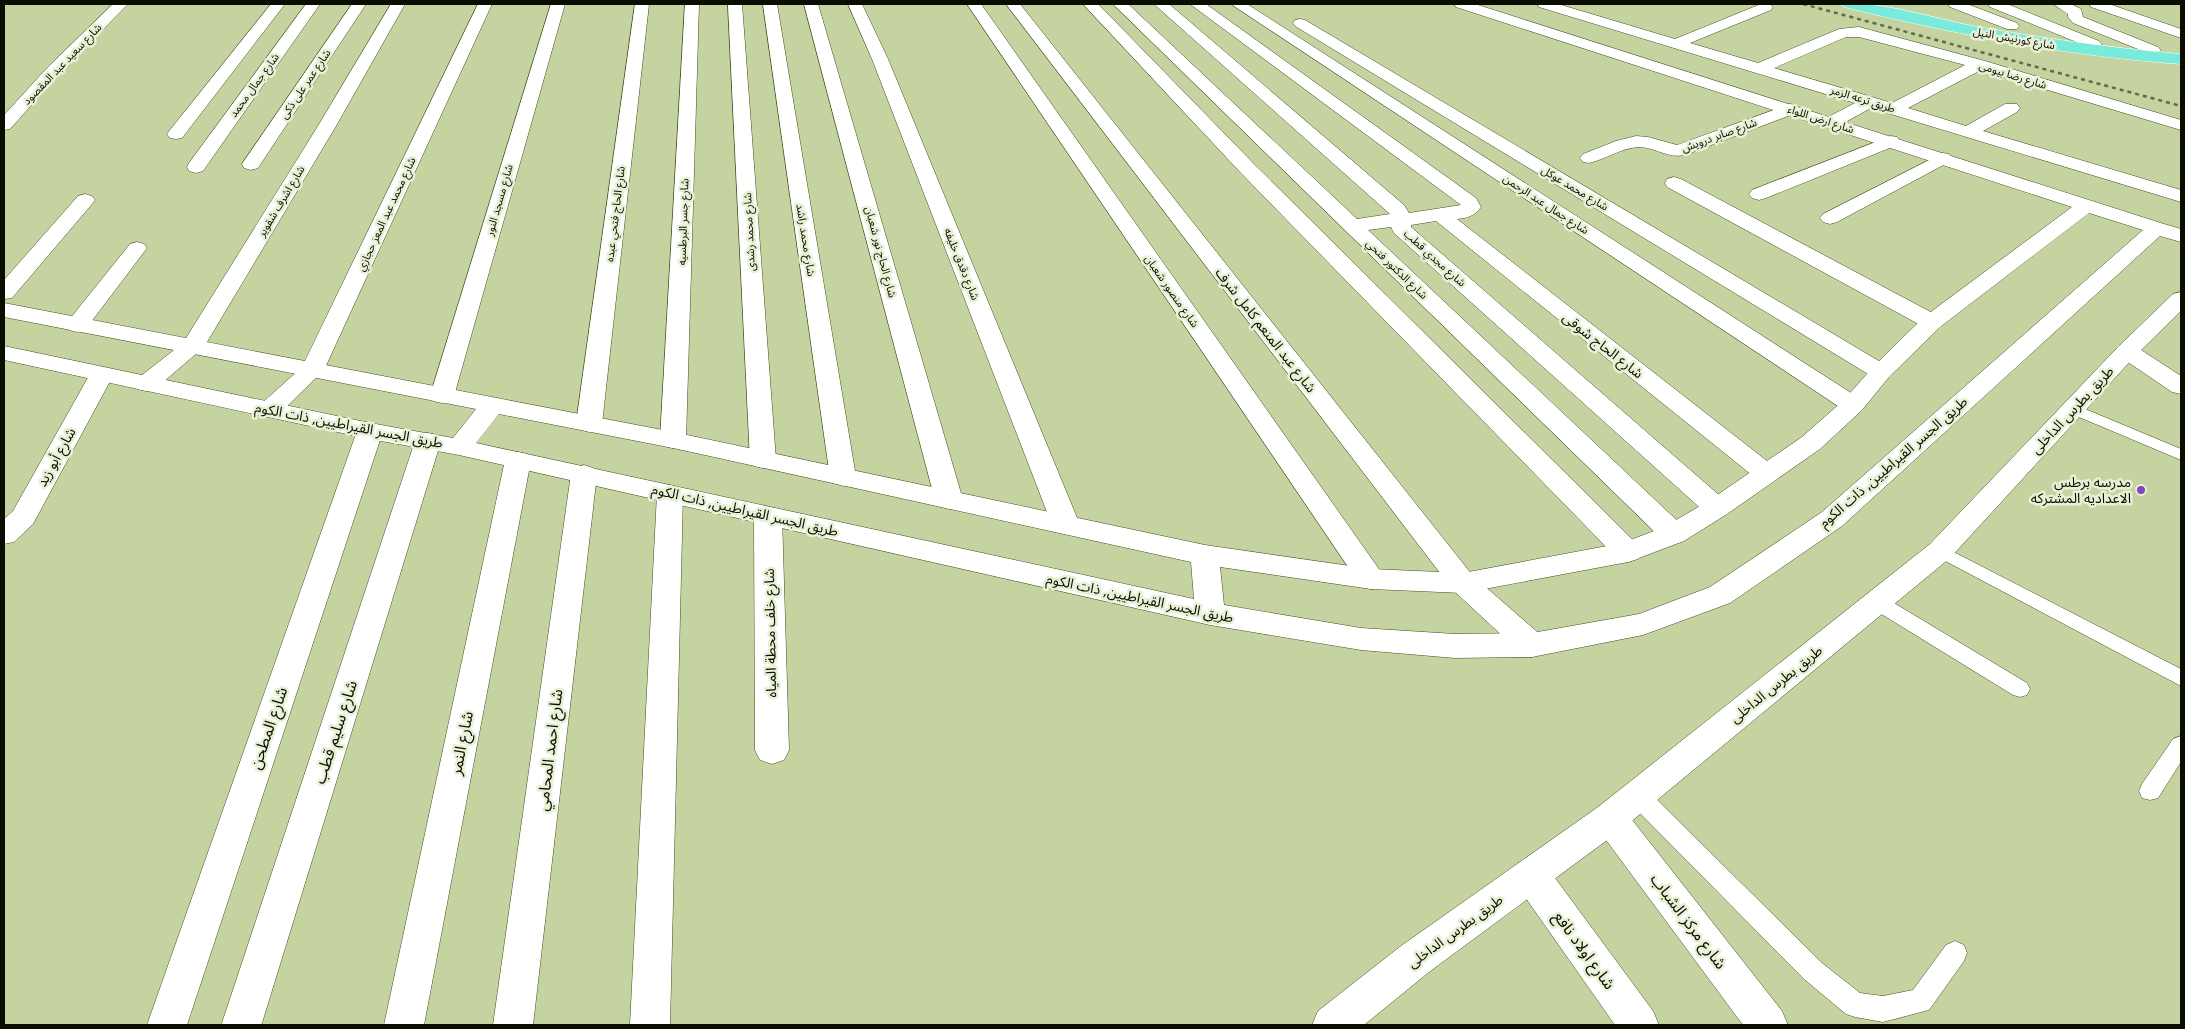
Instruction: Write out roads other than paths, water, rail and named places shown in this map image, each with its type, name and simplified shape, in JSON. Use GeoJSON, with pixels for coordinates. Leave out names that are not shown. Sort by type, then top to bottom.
{"type":"FeatureCollection","features":[{"type":"Feature","properties":{"kind":"main road","name":"شارع كورنيش النيل"},"geometry":{"type":"LineString","coordinates":[[1849,4],[1972,31],[2033,42],[2181,60]]}},
{"type":"Feature","properties":{"kind":"main road","name":"شارع كورنيش النيل"},"geometry":{"type":"LineString","coordinates":[[1875,4],[1938,18],[2034,35],[2094,44],[2181,52]]}},
{"type":"Feature","properties":{"kind":"street","name":"شارع سعيد عبد المقصود"},"geometry":{"type":"LineString","coordinates":[[4,124],[54,70],[122,4]]}},
{"type":"Feature","properties":{"kind":"street"},"geometry":{"type":"LineString","coordinates":[[176,134],[278,4]]}},
{"type":"Feature","properties":{"kind":"street","name":"شارع جمال محمد"},"geometry":{"type":"LineString","coordinates":[[196,167],[313,4]]}},
{"type":"Feature","properties":{"kind":"street","name":"شارع عمر على ذكى"},"geometry":{"type":"LineString","coordinates":[[251,164],[359,4]]}},
{"type":"Feature","properties":{"kind":"street","name":"شارع اشرف شقوير"},"geometry":{"type":"LineString","coordinates":[[146,384],[192,347],[328,126],[398,4]]}},
{"type":"Feature","properties":{"kind":"street","name":"شارع محمد عبد المعز حجازي"},"geometry":{"type":"LineString","coordinates":[[269,410],[312,370],[485,4]]}},
{"type":"Feature","properties":{"kind":"street","name":"شارع مسجد النور"},"geometry":{"type":"LineString","coordinates":[[442,396],[558,4]]}},
{"type":"Feature","properties":{"kind":"street","name":"شارع الحاج فتحي عبده"},"geometry":{"type":"LineString","coordinates":[[589,424],[642,4]]}},
{"type":"Feature","properties":{"kind":"street","name":"شارع جسر البرطسيه"},"geometry":{"type":"LineString","coordinates":[[673,440],[692,4]]}},
{"type":"Feature","properties":{"kind":"street","name":"شارع محمد رشدى"},"geometry":{"type":"LineString","coordinates":[[735,4],[763,460]]}},
{"type":"Feature","properties":{"kind":"street","name":"شارع محمد راشد"},"geometry":{"type":"LineString","coordinates":[[770,4],[843,477]]}},
{"type":"Feature","properties":{"kind":"street","name":"شارع الحاج نور شعبان"},"geometry":{"type":"LineString","coordinates":[[811,4],[949,500]]}},
{"type":"Feature","properties":{"kind":"street","name":"شارع دقدق خليفه"},"geometry":{"type":"LineString","coordinates":[[855,4],[883,68],[1066,525]]}},
{"type":"Feature","properties":{"kind":"street","name":"شارع منصور شعبان"},"geometry":{"type":"LineString","coordinates":[[974,4],[1371,579]]}},
{"type":"Feature","properties":{"kind":"street","name":"شارع عبد المنعم كامل شرف"},"geometry":{"type":"LineString","coordinates":[[1012,4],[1463,583],[1532,645]]}},
{"type":"Feature","properties":{"kind":"street"},"geometry":{"type":"LineString","coordinates":[[1090,4],[1247,168],[1628,552]]}},
{"type":"Feature","properties":{"kind":"street","name":"شارع الدكتور فتحي"},"geometry":{"type":"LineString","coordinates":[[1120,4],[1674,534]]}},
{"type":"Feature","properties":{"kind":"street","name":"شارع مجدي قطب"},"geometry":{"type":"LineString","coordinates":[[1162,4],[1397,209],[1402,229],[1717,508]]}},
{"type":"Feature","properties":{"kind":"street"},"geometry":{"type":"LineString","coordinates":[[1197,4],[1469,202],[1470,206],[1464,212],[1352,226]]}},
{"type":"Feature","properties":{"kind":"street","name":"شارع جمال عبد الرحمن"},"geometry":{"type":"LineString","coordinates":[[1238,4],[1853,405]]}},
{"type":"Feature","properties":{"kind":"street","name":"شارع محمد عوكل"},"geometry":{"type":"LineString","coordinates":[[1269,4],[1881,372]]}},
{"type":"Feature","properties":{"kind":"street","name":"شارع ارض اللواء"},"geometry":{"type":"LineString","coordinates":[[1460,4],[1832,122],[2169,232]]}},
{"type":"Feature","properties":{"kind":"street"},"geometry":{"type":"LineString","coordinates":[[1955,4],[2034,35]]}},
{"type":"Feature","properties":{"kind":"street"},"geometry":{"type":"LineString","coordinates":[[1995,4],[2094,44]]}},
{"type":"Feature","properties":{"kind":"street"},"geometry":{"type":"LineString","coordinates":[[2060,4],[2075,10],[2075,17],[2078,20],[2153,50]]}},
{"type":"Feature","properties":{"kind":"street"},"geometry":{"type":"LineString","coordinates":[[2096,4],[2181,34]]}},
{"type":"Feature","properties":{"kind":"street","name":"طريق ترعه الزمر"},"geometry":{"type":"LineString","coordinates":[[1552,5],[2181,196]]}},
{"type":"Feature","properties":{"kind":"street"},"geometry":{"type":"LineString","coordinates":[[1677,43],[1766,7]]}},
{"type":"Feature","properties":{"kind":"street","name":"شارع رضا بيومى"},"geometry":{"type":"LineString","coordinates":[[1760,68],[1844,32],[1859,32],[1978,64],[2181,125]]}},
{"type":"Feature","properties":{"kind":"street"},"geometry":{"type":"LineString","coordinates":[[1894,109],[1978,64]]}},
{"type":"Feature","properties":{"kind":"street"},"geometry":{"type":"LineString","coordinates":[[1832,122],[1870,102]]}},
{"type":"Feature","properties":{"kind":"street"},"geometry":{"type":"LineString","coordinates":[[1968,132],[2011,108]]}},
{"type":"Feature","properties":{"kind":"street","name":"شارع صابر درويش"},"geometry":{"type":"LineString","coordinates":[[1589,158],[1638,142],[1653,144],[1670,150],[1679,150],[1790,109]]}},
{"type":"Feature","properties":{"kind":"street"},"geometry":{"type":"LineString","coordinates":[[1759,194],[1891,141]]}},
{"type":"Feature","properties":{"kind":"street"},"geometry":{"type":"LineString","coordinates":[[1830,218],[1943,158]]}},
{"type":"Feature","properties":{"kind":"street"},"geometry":{"type":"LineString","coordinates":[[1674,183],[1932,322]]}},
{"type":"Feature","properties":{"kind":"street"},"geometry":{"type":"LineString","coordinates":[[4,293],[85,200]]}},
{"type":"Feature","properties":{"kind":"street"},"geometry":{"type":"LineString","coordinates":[[4,310],[673,440],[1205,555],[1371,579],[1463,583],[1628,552],[1674,534],[1717,508],[1811,443],[1853,405],[1881,372],[1932,322],[2087,205]]}},
{"type":"Feature","properties":{"kind":"street","name":"شارع الحاج شوقى"},"geometry":{"type":"LineString","coordinates":[[1440,215],[1767,474]]}},
{"type":"Feature","properties":{"kind":"street","name":"طريق الجسر القيراطيين, ذات الكوم"},"geometry":{"type":"LineString","coordinates":[[4,353],[269,410],[584,474],[1210,614],[1361,639],[1456,646],[1532,645],[1642,624],[1720,595],[1832,519],[2169,232]]}},
{"type":"Feature","properties":{"kind":"street"},"geometry":{"type":"LineString","coordinates":[[77,324],[137,248]]}},
{"type":"Feature","properties":{"kind":"street","name":"طريق بطرس الداخلى"},"geometry":{"type":"LineString","coordinates":[[1332,1025],[1415,959],[1624,807],[1940,551],[2127,351],[2178,306]]}},
{"type":"Feature","properties":{"kind":"street"},"geometry":{"type":"LineString","coordinates":[[2127,351],[2181,387]]}},
{"type":"Feature","properties":{"kind":"street","name":"شارع أبو زيد"},"geometry":{"type":"LineString","coordinates":[[4,535],[22,517],[102,374]]}},
{"type":"Feature","properties":{"kind":"street"},"geometry":{"type":"LineString","coordinates":[[443,444],[492,406]]}},
{"type":"Feature","properties":{"kind":"street","name":"شارع المطحن"},"geometry":{"type":"LineString","coordinates":[[167,1025],[370,431]]}},
{"type":"Feature","properties":{"kind":"street","name":"شارع سليم قطب"},"geometry":{"type":"LineString","coordinates":[[242,1024],[443,444]]}},
{"type":"Feature","properties":{"kind":"street","name":"شارع النمر"},"geometry":{"type":"LineString","coordinates":[[404,1025],[518,460]]}},
{"type":"Feature","properties":{"kind":"street","name":"شارع احمد المحامي"},"geometry":{"type":"LineString","coordinates":[[513,1025],[584,474]]}},
{"type":"Feature","properties":{"kind":"street"},"geometry":{"type":"LineString","coordinates":[[650,1025],[670,494]]}},
{"type":"Feature","properties":{"kind":"street","name":"شارع خلف محطة المياه"},"geometry":{"type":"LineString","coordinates":[[768,516],[772,750]]}},
{"type":"Feature","properties":{"kind":"street"},"geometry":{"type":"LineString","coordinates":[[1205,555],[1210,614]]}},
{"type":"Feature","properties":{"kind":"street","name":"شارع مركز الشباب"},"geometry":{"type":"LineString","coordinates":[[1624,807],[1768,1025]]}},
{"type":"Feature","properties":{"kind":"street","name":"شارع اولاد نافع"},"geometry":{"type":"LineString","coordinates":[[1531,875],[1639,1025]]}},
{"type":"Feature","properties":{"kind":"lane"},"geometry":{"type":"LineString","coordinates":[[2073,409],[2181,454]]}},
{"type":"Feature","properties":{"kind":"lane"},"geometry":{"type":"LineString","coordinates":[[1940,551],[2181,678]]}},
{"type":"Feature","properties":{"kind":"lane"},"geometry":{"type":"LineString","coordinates":[[1877,602],[2020,689]]}},
{"type":"Feature","properties":{"kind":"lane"},"geometry":{"type":"LineString","coordinates":[[2150,791],[2181,745]]}},
{"type":"Feature","properties":{"kind":"lane"},"geometry":{"type":"LineString","coordinates":[[1624,807],[1813,971],[1855,1005],[1883,1009],[1920,1001],[1955,952]]}},
{"type":"Feature","properties":{"kind":"railway"},"geometry":{"type":"LineString","coordinates":[[1803,4],[2181,106]]}},
{"type":"Feature","properties":{"kind":"place","name":"مدرسه برطس الاعداديه المشتركه"},"geometry":{"type":"Point","coordinates":[2141,490]}}]}
